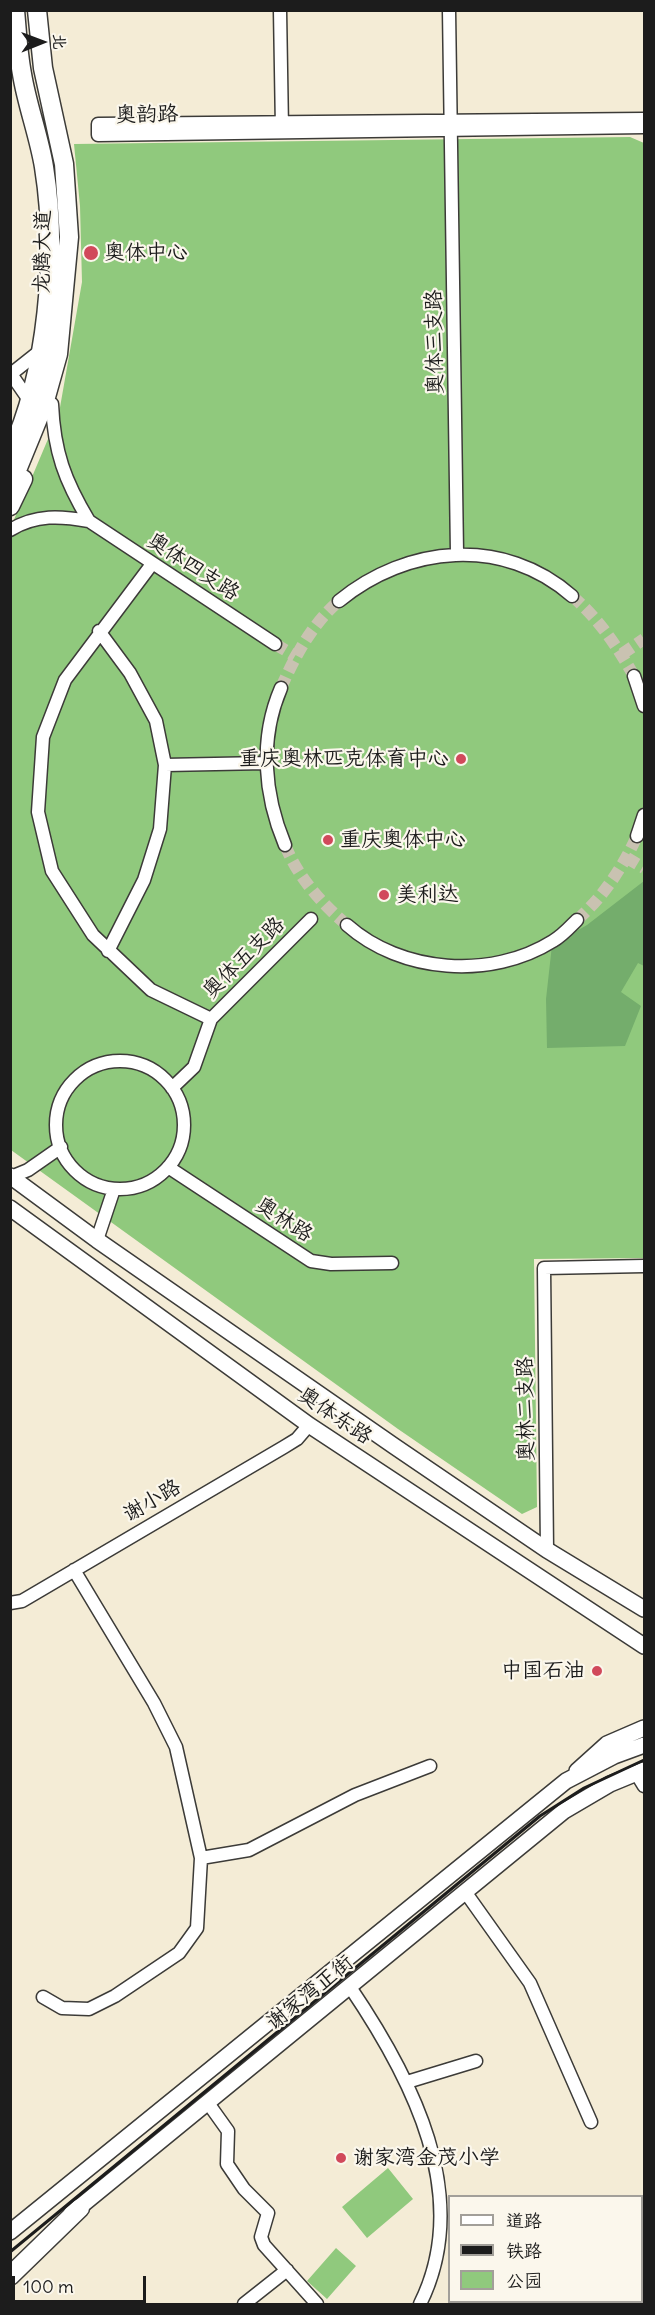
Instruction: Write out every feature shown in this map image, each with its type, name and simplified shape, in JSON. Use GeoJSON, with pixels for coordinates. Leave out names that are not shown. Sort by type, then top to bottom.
{"type":"FeatureCollection","features":[{"type":"Feature","properties":{"kind":"highway","name":"龙腾大道"},"geometry":{"type":"LineString","coordinates":[[10,454],[29,400],[40,351],[47,297],[50,238],[44,167],[16,70],[15,10]]}},
{"type":"Feature","properties":{"kind":"highway","name":"龙腾大道"},"geometry":{"type":"LineString","coordinates":[[10,487],[44,404],[58,354],[69,237],[64,164],[44,68],[36,10]]}},
{"type":"Feature","properties":{"kind":"highway"},"geometry":{"type":"LineString","coordinates":[[10,506],[51,404],[58,354]]}},
{"type":"Feature","properties":{"kind":"highway"},"geometry":{"type":"LineString","coordinates":[[10,2276],[80,2208]]}},
{"type":"Feature","properties":{"kind":"main road","name":"奥体东路"},"geometry":{"type":"LineString","coordinates":[[11,1176],[96,1240],[547,1550],[645,1609]]}},
{"type":"Feature","properties":{"kind":"main road","name":"奥体东路"},"geometry":{"type":"LineString","coordinates":[[10,1208],[309,1425],[645,1646]]}},
{"type":"Feature","properties":{"kind":"main road"},"geometry":{"type":"LineString","coordinates":[[566,1781],[590,1757],[608,1744],[645,1728]]}},
{"type":"Feature","properties":{"kind":"main road","name":"谢家湾正街"},"geometry":{"type":"LineString","coordinates":[[10,2232],[566,1781],[614,1756],[645,1745]]}},
{"type":"Feature","properties":{"kind":"main road","name":"谢家湾正街"},"geometry":{"type":"LineString","coordinates":[[10,2263],[564,1811],[587,1796],[642,1776]]}},
{"type":"Feature","properties":{"kind":"street"},"geometry":{"type":"LineString","coordinates":[[280,10],[282,128]]}},
{"type":"Feature","properties":{"kind":"street","name":"奥体三支路"},"geometry":{"type":"LineString","coordinates":[[449,10],[457,553]]}},
{"type":"Feature","properties":{"kind":"street","name":"奥韵路"},"geometry":{"type":"LineString","coordinates":[[452,126],[645,119]]}},
{"type":"Feature","properties":{"kind":"street","name":"奥韵路"},"geometry":{"type":"LineString","coordinates":[[282,128],[98,124],[98,135],[282,128],[645,127]]}},
{"type":"Feature","properties":{"kind":"street"},"geometry":{"type":"LineString","coordinates":[[29,400],[11,374],[40,351]]}},
{"type":"Feature","properties":{"kind":"street"},"geometry":{"type":"LineString","coordinates":[[51,404],[56,451],[68,482],[89,521]]}},
{"type":"Feature","properties":{"kind":"street"},"geometry":{"type":"LineString","coordinates":[[10,530],[37,518],[52,516],[89,521]]}},
{"type":"Feature","properties":{"kind":"street","name":"奥体四支路"},"geometry":{"type":"LineString","coordinates":[[89,521],[275,644]]}},
{"type":"Feature","properties":{"kind":"street"},"geometry":{"type":"LineString","coordinates":[[339,601],[360,583],[405,563],[457,553],[507,560],[552,579],[572,596]]}},
{"type":"Feature","properties":{"kind":"street"},"geometry":{"type":"LineString","coordinates":[[152,564],[99,631],[65,680],[43,737],[38,812],[52,871],[93,935],[152,990],[211,1018]]}},
{"type":"Feature","properties":{"kind":"street"},"geometry":{"type":"LineString","coordinates":[[99,631],[130,673],[156,721],[165,765],[160,829],[144,880],[108,951]]}},
{"type":"Feature","properties":{"kind":"street"},"geometry":{"type":"LineString","coordinates":[[634,676],[645,706]]}},
{"type":"Feature","properties":{"kind":"street"},"geometry":{"type":"LineString","coordinates":[[281,688],[273,709],[265,764],[274,818],[285,845]]}},
{"type":"Feature","properties":{"kind":"street"},"geometry":{"type":"LineString","coordinates":[[165,765],[265,764]]}},
{"type":"Feature","properties":{"kind":"street"},"geometry":{"type":"LineString","coordinates":[[637,836],[645,815]]}},
{"type":"Feature","properties":{"kind":"street","name":"奥体五支路"},"geometry":{"type":"LineString","coordinates":[[172,1088],[194,1067],[211,1018],[311,919]]}},
{"type":"Feature","properties":{"kind":"street"},"geometry":{"type":"LineString","coordinates":[[347,926],[366,942],[417,963],[466,967],[513,959],[554,941],[577,920]]}},
{"type":"Feature","properties":{"kind":"street"},"geometry":{"type":"LineString","coordinates":[[116,1061],[137,1063],[157,1072],[172,1088],[181,1107],[184,1128],[179,1149],[168,1167],[153,1180],[144,1184],[114,1189],[95,1184],[78,1173],[64,1156],[61,1147],[57,1136],[57,1115],[64,1094],[77,1077],[95,1066],[116,1061]]}},
{"type":"Feature","properties":{"kind":"street"},"geometry":{"type":"LineString","coordinates":[[11,1176],[28,1170],[61,1147]]}},
{"type":"Feature","properties":{"kind":"street","name":"奥林路"},"geometry":{"type":"LineString","coordinates":[[168,1167],[311,1261],[331,1264],[392,1263]]}},
{"type":"Feature","properties":{"kind":"street"},"geometry":{"type":"LineString","coordinates":[[96,1240],[114,1189]]}},
{"type":"Feature","properties":{"kind":"street","name":"奥林二支路"},"geometry":{"type":"LineString","coordinates":[[547,1550],[544,1268],[645,1266]]}},
{"type":"Feature","properties":{"kind":"street","name":"谢小路"},"geometry":{"type":"LineString","coordinates":[[10,1603],[22,1601],[284,1447],[297,1439],[309,1425]]}},
{"type":"Feature","properties":{"kind":"street"},"geometry":{"type":"LineString","coordinates":[[43,1997],[62,2008],[89,2009],[116,1996],[179,1953],[197,1928],[201,1858],[176,1747],[154,1703],[74,1570]]}},
{"type":"Feature","properties":{"kind":"street"},"geometry":{"type":"LineString","coordinates":[[201,1858],[249,1850],[355,1795],[430,1766]]}},
{"type":"Feature","properties":{"kind":"street"},"geometry":{"type":"LineString","coordinates":[[466,1893],[530,1983],[591,2122]]}},
{"type":"Feature","properties":{"kind":"street"},"geometry":{"type":"LineString","coordinates":[[350,1987],[383,2035],[406,2082],[428,2140],[440,2194],[438,2246],[433,2270],[420,2304]]}},
{"type":"Feature","properties":{"kind":"street"},"geometry":{"type":"LineString","coordinates":[[406,2082],[476,2061]]}},
{"type":"Feature","properties":{"kind":"street"},"geometry":{"type":"LineString","coordinates":[[208,2103],[228,2131],[227,2164],[244,2189],[267,2211],[268,2219],[261,2234],[262,2241],[317,2304]]}},
{"type":"Feature","properties":{"kind":"street"},"geometry":{"type":"LineString","coordinates":[[244,2304],[287,2270]]}},
{"type":"Feature","properties":{"kind":"green space","name":"重庆奥体中心"},"geometry":{"type":"Polygon","coordinates":[[[630,137],[644,143],[644,1258],[534,1259],[537,1507],[522,1514],[398,1429],[11,1150],[10,529],[59,413],[82,282],[80,206],[74,144],[630,137]]]}},
{"type":"Feature","properties":{"kind":"green space"},"geometry":{"type":"Polygon","coordinates":[[[644,881],[644,966],[638,963],[621,992],[641,1006],[625,1046],[547,1048],[546,999],[552,945],[587,925],[644,881]]]}},
{"type":"Feature","properties":{"kind":"green space"},"geometry":{"type":"Polygon","coordinates":[[[388,2168],[413,2199],[367,2238],[342,2207],[388,2168]]]}},
{"type":"Feature","properties":{"kind":"green space"},"geometry":{"type":"Polygon","coordinates":[[[336,2248],[356,2266],[327,2299],[307,2281],[336,2248]]]}},
{"type":"Feature","properties":{"kind":"tunnel"},"geometry":{"type":"LineString","coordinates":[[572,596],[606,633],[634,676]]}},
{"type":"Feature","properties":{"kind":"tunnel"},"geometry":{"type":"LineString","coordinates":[[281,688],[305,641],[339,601]]}},
{"type":"Feature","properties":{"kind":"tunnel"},"geometry":{"type":"LineString","coordinates":[[622,654],[644,639]]}},
{"type":"Feature","properties":{"kind":"tunnel"},"geometry":{"type":"LineString","coordinates":[[275,644],[295,656]]}},
{"type":"Feature","properties":{"kind":"tunnel"},"geometry":{"type":"LineString","coordinates":[[577,920],[612,881],[637,836]]}},
{"type":"Feature","properties":{"kind":"tunnel"},"geometry":{"type":"LineString","coordinates":[[285,845],[290,857],[311,889],[347,925]]}},
{"type":"Feature","properties":{"kind":"tunnel"},"geometry":{"type":"LineString","coordinates":[[627,858],[644,868]]}},
{"type":"Feature","properties":{"kind":"railway"},"geometry":{"type":"LineString","coordinates":[[10,2252],[540,1816],[584,1788],[644,1760]]}},
{"type":"Feature","properties":{"kind":"place","name":"奥体中心"},"geometry":{"type":"Point","coordinates":[91,253]}},
{"type":"Feature","properties":{"kind":"place","name":"重庆奥林匹克体育中心"},"geometry":{"type":"Point","coordinates":[461,759]}},
{"type":"Feature","properties":{"kind":"place","name":"重庆奥体中心"},"geometry":{"type":"Point","coordinates":[328,840]}},
{"type":"Feature","properties":{"kind":"place","name":"美利达"},"geometry":{"type":"Point","coordinates":[384,895]}},
{"type":"Feature","properties":{"kind":"place","name":"中国石油"},"geometry":{"type":"Point","coordinates":[597,1671]}},
{"type":"Feature","properties":{"kind":"place","name":"谢家湾金茂小学"},"geometry":{"type":"Point","coordinates":[341,2158]}}]}
